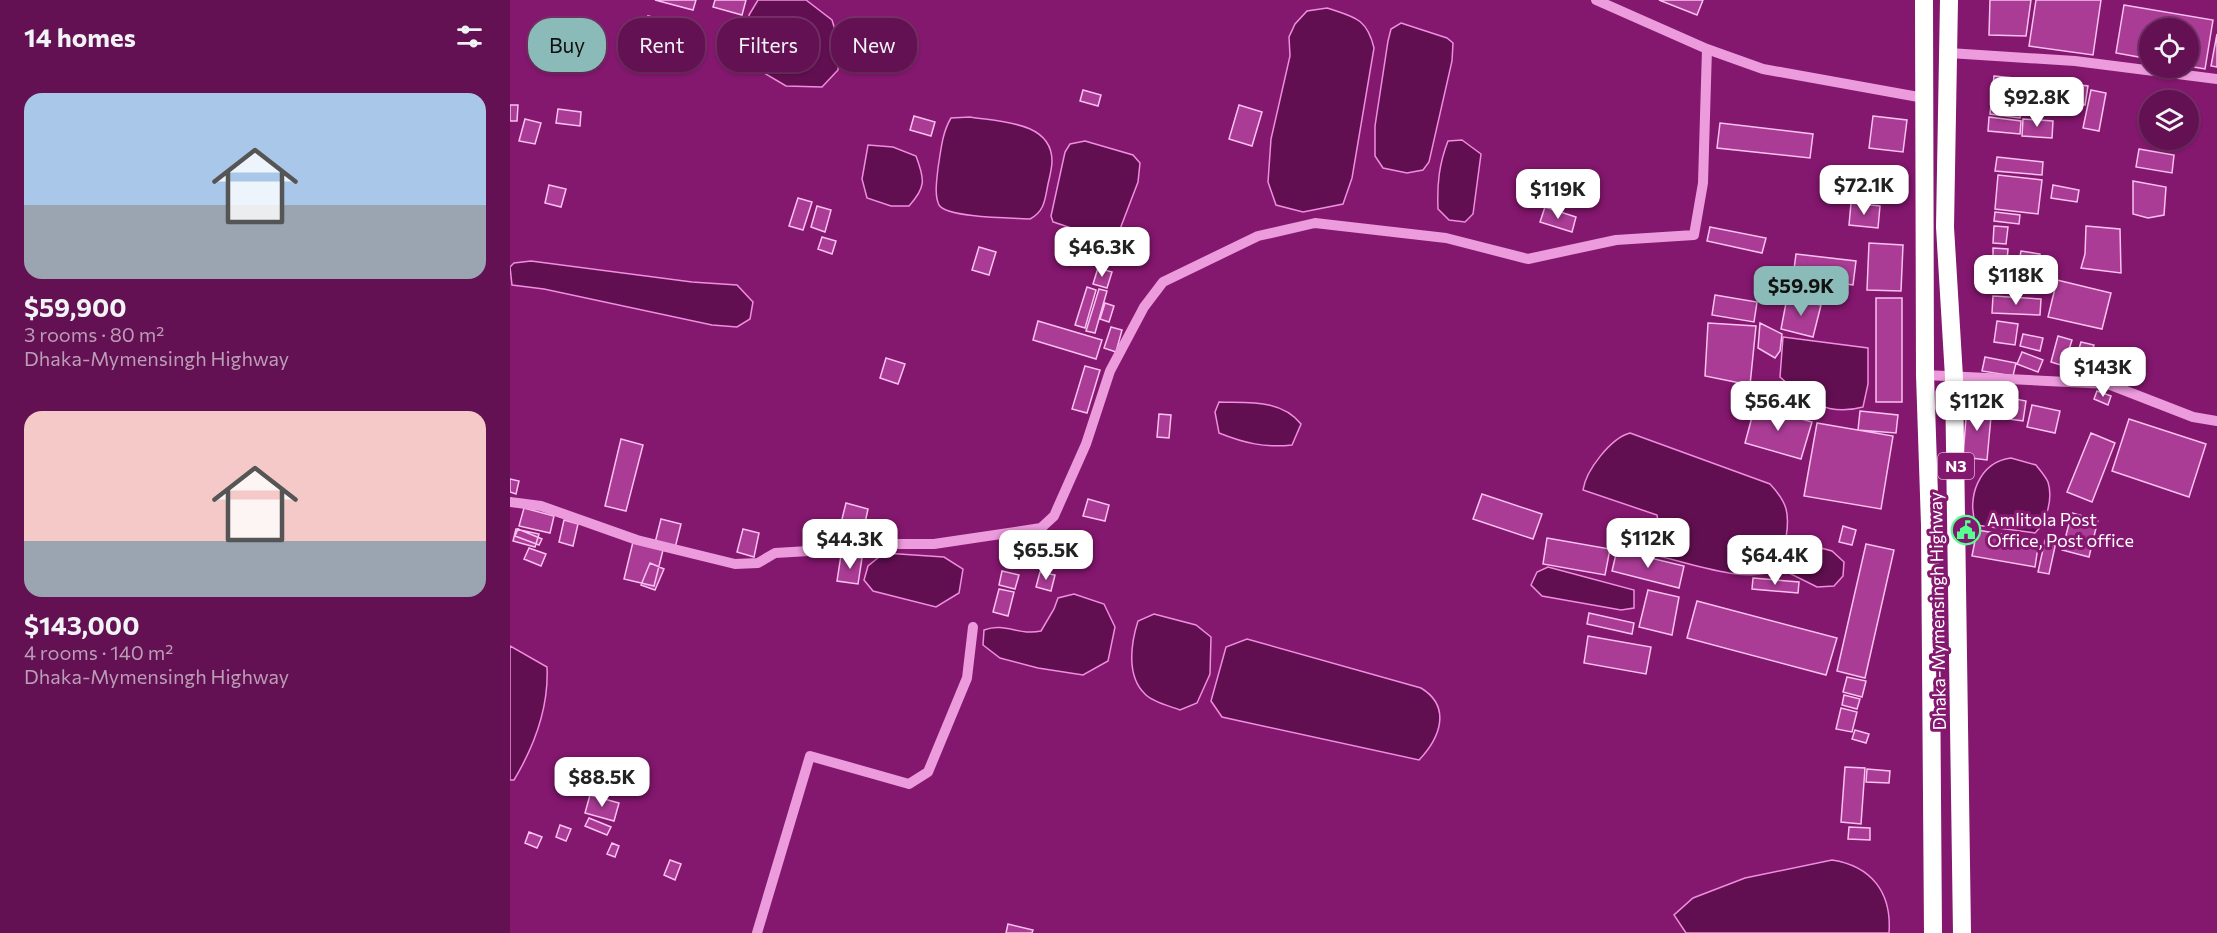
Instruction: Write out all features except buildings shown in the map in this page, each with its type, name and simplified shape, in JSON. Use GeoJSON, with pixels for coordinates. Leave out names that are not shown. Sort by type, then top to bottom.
{"type":"FeatureCollection","features":[{"type":"Feature","properties":{"kind":"highway","name":"Dhaka-Mymensingh Highway"},"geometry":{"type":"LineString","coordinates":[[1924,0],[1925,375],[1930,525],[1933,933]]}},
{"type":"Feature","properties":{"kind":"highway","name":"Dhaka-Mymensingh Highway"},"geometry":{"type":"LineString","coordinates":[[1949,0],[1946,227],[1954,377],[1962,933]]}},
{"type":"Feature","properties":{"kind":"street"},"geometry":{"type":"LineString","coordinates":[[1596,0],[1707,49],[1763,69],[1924,98]]}},
{"type":"Feature","properties":{"kind":"street"},"geometry":{"type":"LineString","coordinates":[[510,502],[541,506],[637,540],[735,564],[758,563],[775,553],[826,550],[855,554],[879,544],[934,544],[1041,528],[1054,516],[1086,444],[1110,371],[1144,308],[1163,282],[1258,236],[1315,223],[1446,238],[1528,259],[1616,240],[1694,235],[1703,183],[1707,49]]}},
{"type":"Feature","properties":{"kind":"street"},"geometry":{"type":"LineString","coordinates":[[1949,53],[2075,61],[2217,79]]}},
{"type":"Feature","properties":{"kind":"street"},"geometry":{"type":"LineString","coordinates":[[1925,375],[2108,384],[2193,417],[2217,421]]}},
{"type":"Feature","properties":{"kind":"street"},"geometry":{"type":"LineString","coordinates":[[757,933],[810,756],[909,784],[928,772],[967,678],[973,627]]}},
{"type":"Feature","properties":{"kind":"shaded area"},"geometry":{"type":"Polygon","coordinates":[[[758,0],[806,0],[831,19],[831,72],[836,72],[822,87],[786,86],[764,73],[819,72],[819,18],[749,18],[758,0]]]}},
{"type":"Feature","properties":{"kind":"shaded area"},"geometry":{"type":"Polygon","coordinates":[[[1327,8],[1358,20],[1368,30],[1374,48],[1352,178],[1343,204],[1303,212],[1276,205],[1268,182],[1271,139],[1290,56],[1289,37],[1295,24],[1307,11],[1327,8]]]}},
{"type":"Feature","properties":{"kind":"shaded area"},"geometry":{"type":"Polygon","coordinates":[[[1401,23],[1447,38],[1453,43],[1452,61],[1429,162],[1423,170],[1407,173],[1383,168],[1375,156],[1375,126],[1388,41],[1391,29],[1401,23]]]}},
{"type":"Feature","properties":{"kind":"shaded area"},"geometry":{"type":"Polygon","coordinates":[[[970,117],[1022,126],[1043,138],[1050,148],[1052,164],[1045,200],[1035,216],[1030,219],[967,215],[954,213],[939,205],[937,182],[941,148],[946,130],[951,118],[970,117]]]}},
{"type":"Feature","properties":{"kind":"shaded area"},"geometry":{"type":"Polygon","coordinates":[[[1462,140],[1481,154],[1473,214],[1465,222],[1449,220],[1438,209],[1439,174],[1448,141],[1462,140]]]}},
{"type":"Feature","properties":{"kind":"shaded area"},"geometry":{"type":"Polygon","coordinates":[[[1085,141],[1133,155],[1140,163],[1138,182],[1120,229],[1113,233],[1105,235],[1078,230],[1053,222],[1051,216],[1065,152],[1070,144],[1085,141]]]}},
{"type":"Feature","properties":{"kind":"shaded area"},"geometry":{"type":"Polygon","coordinates":[[[868,145],[893,147],[916,156],[922,183],[919,194],[909,206],[891,206],[867,198],[862,179],[868,145]]]}},
{"type":"Feature","properties":{"kind":"shaded area"},"geometry":{"type":"Polygon","coordinates":[[[531,261],[692,282],[737,285],[753,302],[750,319],[737,327],[712,325],[544,289],[512,285],[510,267],[514,263],[531,261]]]}},
{"type":"Feature","properties":{"kind":"shaded area"},"geometry":{"type":"Polygon","coordinates":[[[1783,337],[1868,348],[1868,384],[1863,407],[1850,410],[1827,408],[1808,399],[1780,377],[1783,337]]]}},
{"type":"Feature","properties":{"kind":"shaded area"},"geometry":{"type":"Polygon","coordinates":[[[1219,402],[1274,406],[1293,416],[1301,424],[1292,445],[1273,446],[1246,442],[1219,433],[1215,412],[1219,402]]]}},
{"type":"Feature","properties":{"kind":"shaded area"},"geometry":{"type":"Polygon","coordinates":[[[1630,433],[1770,484],[1784,502],[1787,515],[1784,550],[1776,568],[1766,573],[1735,574],[1655,555],[1659,528],[1657,515],[1583,490],[1594,464],[1615,441],[1630,433]]]}},
{"type":"Feature","properties":{"kind":"shaded area"},"geometry":{"type":"Polygon","coordinates":[[[2011,458],[2036,465],[2048,482],[2050,495],[2048,509],[2043,523],[2035,533],[1976,525],[1973,504],[1978,483],[1991,466],[2011,458]]]}},
{"type":"Feature","properties":{"kind":"shaded area"},"geometry":{"type":"Polygon","coordinates":[[[1810,545],[1832,551],[1844,562],[1843,576],[1834,586],[1817,587],[1789,573],[1793,554],[1810,545]]]}},
{"type":"Feature","properties":{"kind":"shaded area"},"geometry":{"type":"Polygon","coordinates":[[[884,553],[944,557],[963,569],[959,593],[936,607],[873,591],[864,580],[868,566],[884,553]]]}},
{"type":"Feature","properties":{"kind":"shaded area"},"geometry":{"type":"Polygon","coordinates":[[[1548,567],[1634,590],[1634,608],[1621,610],[1542,596],[1531,585],[1537,572],[1548,567]]]}},
{"type":"Feature","properties":{"kind":"shaded area"},"geometry":{"type":"Polygon","coordinates":[[[1074,594],[1104,604],[1115,627],[1108,661],[1083,675],[1038,668],[1000,658],[983,645],[984,630],[992,628],[999,627],[1026,632],[1041,631],[1058,598],[1074,594]]]}},
{"type":"Feature","properties":{"kind":"shaded area"},"geometry":{"type":"Polygon","coordinates":[[[1154,614],[1196,625],[1211,637],[1210,674],[1197,703],[1180,710],[1148,697],[1135,678],[1132,649],[1138,621],[1154,614]]]}},
{"type":"Feature","properties":{"kind":"shaded area"},"geometry":{"type":"Polygon","coordinates":[[[1247,639],[1421,688],[1431,696],[1440,713],[1440,723],[1433,742],[1419,760],[1222,717],[1211,701],[1226,647],[1247,639]]]}},
{"type":"Feature","properties":{"kind":"shaded area"},"geometry":{"type":"Polygon","coordinates":[[[510,646],[547,667],[546,697],[539,726],[514,780],[510,780],[510,646]]]}},
{"type":"Feature","properties":{"kind":"shaded area"},"geometry":{"type":"Polygon","coordinates":[[[1832,860],[1858,868],[1876,883],[1887,905],[1889,933],[1686,933],[1674,915],[1693,898],[1745,878],[1832,860]]]}},
{"type":"Feature","properties":{"kind":"place","name":"Amlitola Post Office, Post office"},"geometry":{"type":"Point","coordinates":[1966,530]}}]}
